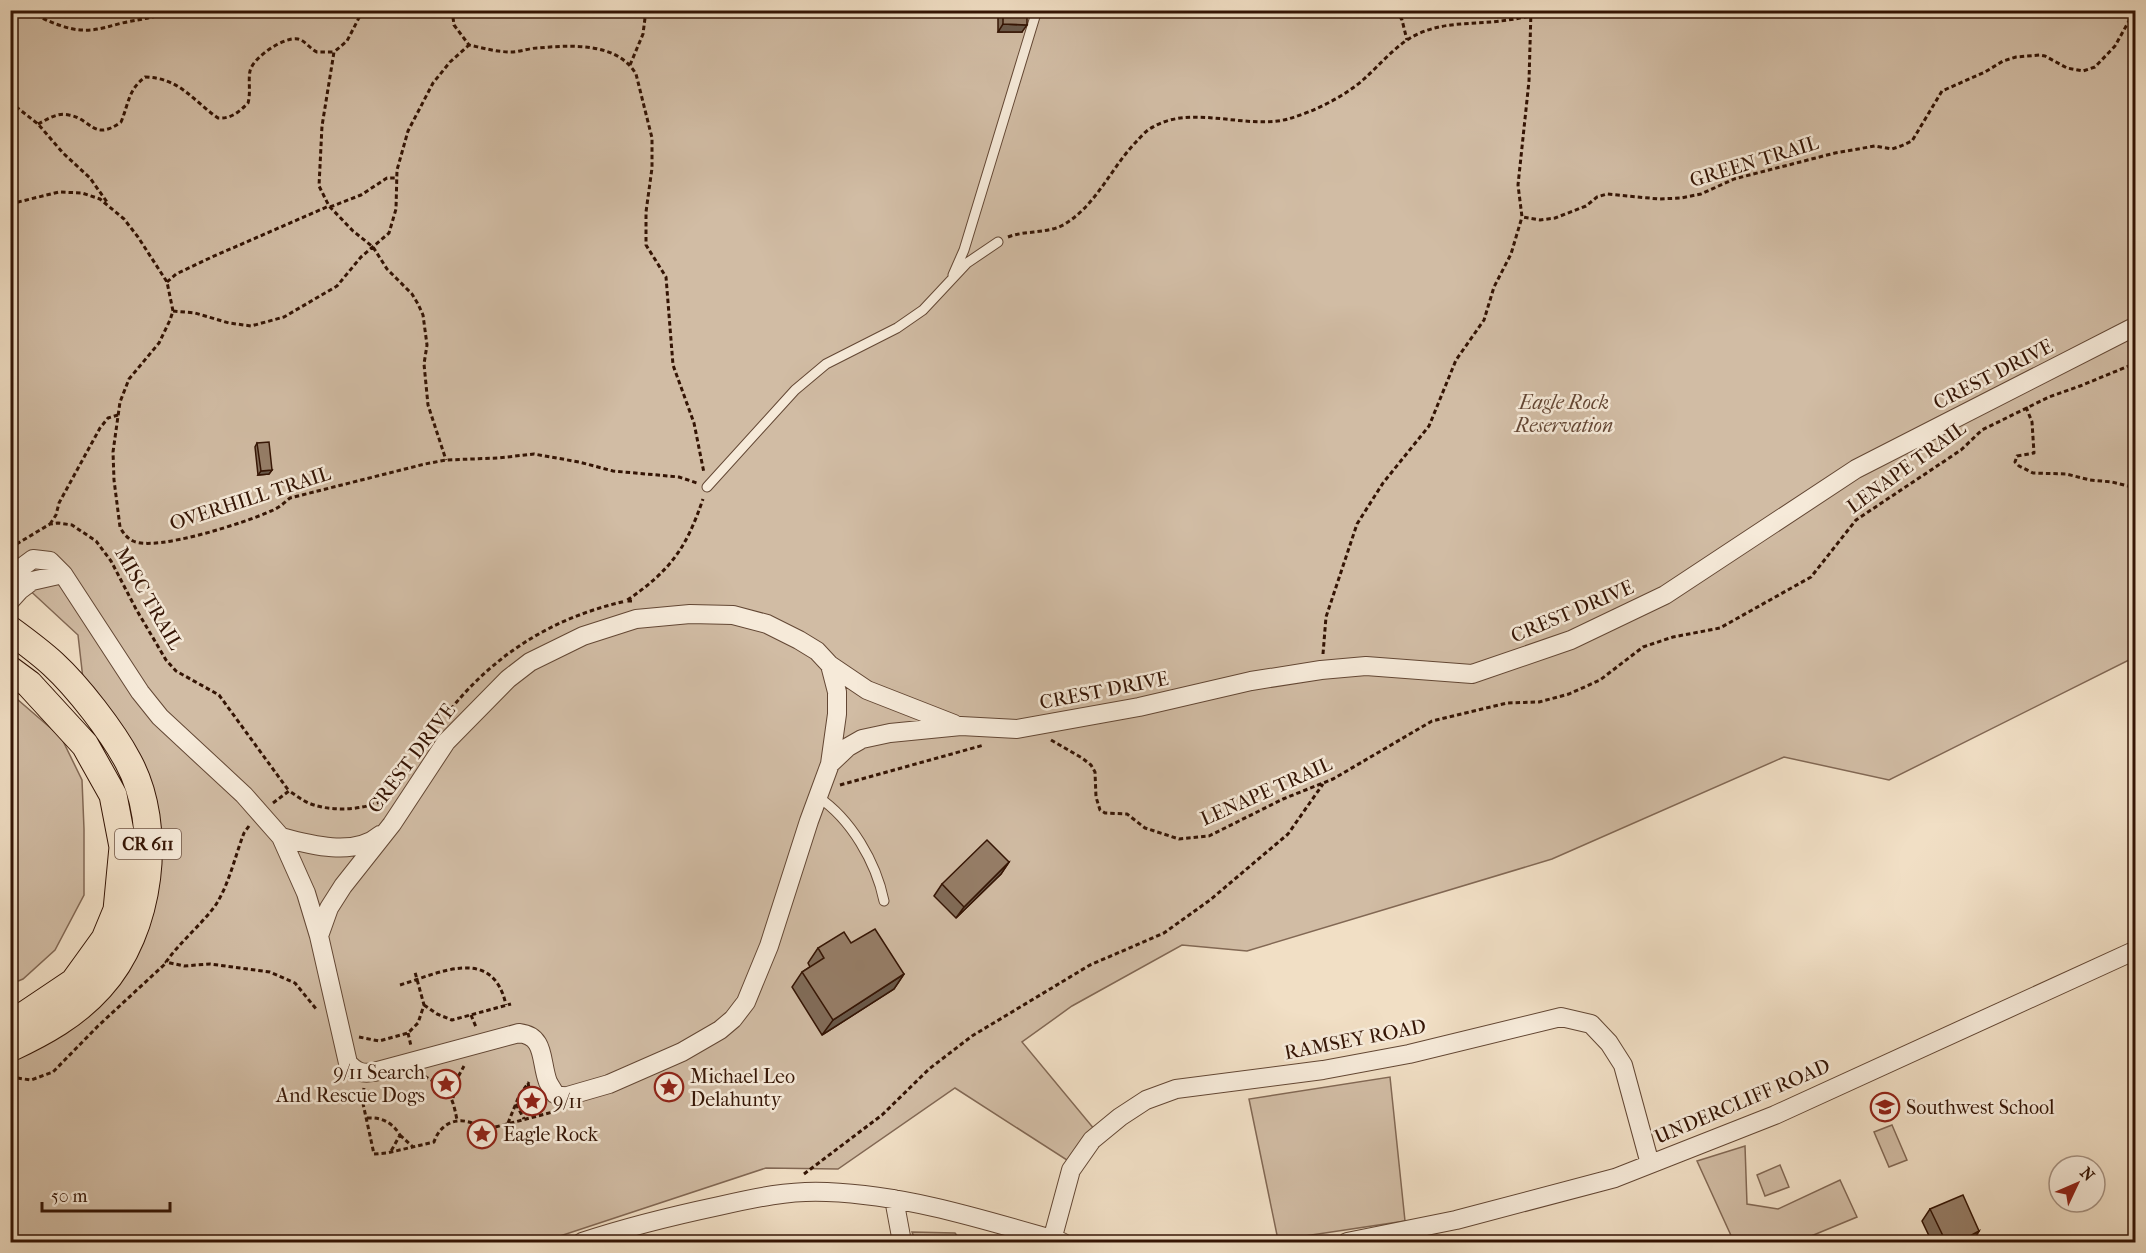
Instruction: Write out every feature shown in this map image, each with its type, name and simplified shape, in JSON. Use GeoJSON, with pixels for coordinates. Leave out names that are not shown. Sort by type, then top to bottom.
{"type":"FeatureCollection","features":[{"type":"Feature","properties":{"kind":"main road","name":"CR 611"},"geometry":{"type":"LineString","coordinates":[[10,630],[54,664],[100,718],[132,770],[142,795],[148,833],[147,881],[137,919],[122,953],[101,986],[74,1012],[44,1033],[10,1048]]}},
{"type":"Feature","properties":{"kind":"main road","name":"CR 611"},"geometry":{"type":"LineString","coordinates":[[10,669],[29,684],[85,745],[113,795],[123,848],[117,910],[105,939],[74,982],[10,1025]]}},
{"type":"Feature","properties":{"kind":"street","name":"CREST DRIVE"},"geometry":{"type":"LineString","coordinates":[[830,764],[848,747],[862,740],[890,733],[961,726],[996,729],[1029,727],[1139,707],[1251,681],[1321,670],[1366,666],[1472,674],[1570,640],[1665,595],[1856,469],[2136,326]]}},
{"type":"Feature","properties":{"kind":"street","name":"CREST DRIVE"},"geometry":{"type":"LineString","coordinates":[[10,576],[33,559],[50,561],[63,574],[140,692],[160,717],[260,812],[281,837],[306,893],[319,936],[348,1063],[354,1070],[363,1073],[519,1033],[528,1034],[539,1046],[555,1094],[564,1097],[609,1084],[682,1052],[720,1030],[733,1019],[746,1002],[769,946],[830,764],[837,714],[837,692],[830,665]]}},
{"type":"Feature","properties":{"kind":"street"},"geometry":{"type":"LineString","coordinates":[[10,601],[32,581],[63,574]]}},
{"type":"Feature","properties":{"kind":"street","name":"CREST DRIVE"},"geometry":{"type":"LineString","coordinates":[[281,837],[310,844],[340,847],[373,841],[392,824],[446,742],[508,679],[530,662],[583,636],[636,619],[690,614],[733,615],[767,624],[817,651],[830,665],[867,690],[961,726]]}},
{"type":"Feature","properties":{"kind":"street","name":"CREST DRIVE"},"geometry":{"type":"LineString","coordinates":[[319,936],[329,908],[338,893],[383,833]]}},
{"type":"Feature","properties":{"kind":"street","name":"UNDERCLIFF ROAD"},"geometry":{"type":"LineString","coordinates":[[1347,1242],[1456,1220],[1615,1178],[1775,1115],[2136,950]]}},
{"type":"Feature","properties":{"kind":"street","name":"RAMSEY ROAD"},"geometry":{"type":"LineString","coordinates":[[1057,1241],[1071,1170],[1092,1140],[1120,1117],[1146,1100],[1176,1089],[1323,1070],[1409,1054],[1561,1017],[1591,1024],[1609,1042],[1623,1065],[1650,1164]]}},
{"type":"Feature","properties":{"kind":"street"},"geometry":{"type":"LineString","coordinates":[[587,1241],[656,1220],[768,1195],[825,1191],[894,1199],[964,1214],[1057,1241]]}},
{"type":"Feature","properties":{"kind":"street"},"geometry":{"type":"LineString","coordinates":[[894,1199],[902,1242]]}},
{"type":"Feature","properties":{"kind":"lane"},"geometry":{"type":"LineString","coordinates":[[950,282],[964,250],[1037,10]]}},
{"type":"Feature","properties":{"kind":"lane"},"geometry":{"type":"LineString","coordinates":[[707,487],[795,390],[826,364],[897,328],[924,310],[968,263],[998,242]]}},
{"type":"Feature","properties":{"kind":"lane"},"geometry":{"type":"LineString","coordinates":[[818,797],[832,807],[870,858],[880,882],[884,901]]}},
{"type":"Feature","properties":{"kind":"path"},"geometry":{"type":"LineString","coordinates":[[22,10],[63,27],[98,30],[151,18],[173,10]]}},
{"type":"Feature","properties":{"kind":"path"},"geometry":{"type":"LineString","coordinates":[[363,10],[346,40],[334,52],[322,126],[319,186],[330,207],[353,231],[373,247],[387,269],[412,294],[423,315],[427,345],[424,363],[428,405],[446,460]]}},
{"type":"Feature","properties":{"kind":"path"},"geometry":{"type":"LineString","coordinates":[[452,10],[454,25],[469,45],[512,52],[580,46],[614,53],[630,65],[636,74],[652,138],[652,168],[646,212],[646,245],[666,277],[670,303],[670,346],[673,365],[694,423],[707,487],[697,518],[679,554],[662,574],[626,601]]}},
{"type":"Feature","properties":{"kind":"path"},"geometry":{"type":"LineString","coordinates":[[630,65],[643,34],[646,10]]}},
{"type":"Feature","properties":{"kind":"path"},"geometry":{"type":"LineString","coordinates":[[1396,10],[1402,20],[1407,40]]}},
{"type":"Feature","properties":{"kind":"path"},"geometry":{"type":"LineString","coordinates":[[1321,670],[1326,617],[1357,524],[1383,483],[1429,426],[1456,360],[1484,320],[1494,287],[1511,254],[1522,217],[1518,185],[1529,81],[1532,10]]}},
{"type":"Feature","properties":{"kind":"path"},"geometry":{"type":"LineString","coordinates":[[998,242],[1023,233],[1048,230],[1062,225],[1086,209],[1121,159],[1154,126],[1173,120],[1204,117],[1246,122],[1287,119],[1355,88],[1407,40],[1420,33],[1450,25],[1532,16],[1559,10]]}},
{"type":"Feature","properties":{"kind":"path"},"geometry":{"type":"LineString","coordinates":[[1652,10],[1674,14],[1686,10]]}},
{"type":"Feature","properties":{"kind":"path","name":"GREEN TRAIL"},"geometry":{"type":"LineString","coordinates":[[1522,217],[1555,218],[1586,206],[1597,197],[1607,194],[1659,199],[1701,195],[1734,179],[1835,153],[1875,146],[1892,149],[1901,146],[1912,141],[1942,91],[1985,72],[2003,61],[2016,57],[2040,55],[2067,68],[2083,71],[2094,67],[2115,46],[2135,10]]}},
{"type":"Feature","properties":{"kind":"path"},"geometry":{"type":"LineString","coordinates":[[38,124],[52,117],[67,114],[73,115],[92,128],[110,129],[121,122],[131,92],[135,85],[146,77],[167,80],[187,92],[218,118],[229,117],[248,103],[250,70],[257,57],[263,53],[280,43],[296,38],[317,52],[334,52]]}},
{"type":"Feature","properties":{"kind":"path"},"geometry":{"type":"LineString","coordinates":[[10,102],[38,124],[63,153],[90,178],[138,237],[167,282],[173,311],[195,313],[243,326],[274,321],[337,286],[361,257],[389,233],[394,221],[398,190],[396,178],[408,131],[433,83],[469,45]]}},
{"type":"Feature","properties":{"kind":"path"},"geometry":{"type":"LineString","coordinates":[[167,282],[176,274],[212,257],[361,195],[387,178],[396,178]]}},
{"type":"Feature","properties":{"kind":"path"},"geometry":{"type":"LineString","coordinates":[[10,204],[59,192],[82,193],[109,204]]}},
{"type":"Feature","properties":{"kind":"path","name":"OVERHILL TRAIL"},"geometry":{"type":"LineString","coordinates":[[173,311],[159,343],[126,385],[118,415],[113,472],[120,527],[131,540],[158,544],[201,535],[269,512],[290,498],[446,460],[534,454],[613,471],[679,477],[707,487]]}},
{"type":"Feature","properties":{"kind":"path","name":"LENAPE TRAIL"},"geometry":{"type":"LineString","coordinates":[[1029,727],[1092,765],[1100,810],[1105,813],[1127,814],[1145,828],[1179,840],[1209,836],[1283,799],[1324,782],[1432,721],[1507,703],[1539,702],[1569,694],[1600,680],[1643,647],[1673,637],[1720,628],[1754,611],[1811,578],[1856,520],[1961,450],[1982,430],[2049,396],[2136,363]]}},
{"type":"Feature","properties":{"kind":"path"},"geometry":{"type":"LineString","coordinates":[[2026,407],[2032,422],[2034,453],[2017,456],[2015,462],[2019,466],[2033,473],[2066,474],[2136,488]]}},
{"type":"Feature","properties":{"kind":"path"},"geometry":{"type":"LineString","coordinates":[[10,548],[50,525],[59,503],[100,428],[108,418],[118,415]]}},
{"type":"Feature","properties":{"kind":"path","name":"MISC TRAIL"},"geometry":{"type":"LineString","coordinates":[[50,525],[58,523],[72,525],[96,541],[111,561],[166,660],[176,671],[219,695],[288,791]]}},
{"type":"Feature","properties":{"kind":"path"},"geometry":{"type":"LineString","coordinates":[[440,723],[454,705],[497,662],[518,645],[590,610],[626,601],[637,601]]}},
{"type":"Feature","properties":{"kind":"path"},"geometry":{"type":"LineString","coordinates":[[834,786],[991,743]]}},
{"type":"Feature","properties":{"kind":"path"},"geometry":{"type":"LineString","coordinates":[[801,1176],[882,1115],[929,1069],[972,1036],[1090,965],[1164,933],[1210,900],[1288,834],[1324,782]]}},
{"type":"Feature","properties":{"kind":"path"},"geometry":{"type":"LineString","coordinates":[[10,1077],[31,1080],[53,1072],[166,962],[214,907],[222,893],[244,832],[260,812],[288,791],[317,806],[338,808],[373,804],[384,800],[392,792]]}},
{"type":"Feature","properties":{"kind":"path"},"geometry":{"type":"LineString","coordinates":[[166,962],[184,966],[210,964],[260,970],[278,975],[295,983],[322,1017]]}},
{"type":"Feature","properties":{"kind":"path"},"geometry":{"type":"LineString","coordinates":[[400,985],[459,968],[474,968],[489,975],[501,988],[509,1005],[452,1020],[424,1005]]}},
{"type":"Feature","properties":{"kind":"path"},"geometry":{"type":"LineString","coordinates":[[343,1037],[365,1037],[379,1041],[408,1033],[418,1023],[424,1005],[415,972]]}},
{"type":"Feature","properties":{"kind":"path"},"geometry":{"type":"LineString","coordinates":[[457,1120],[453,1098],[458,1077],[469,1059]]}},
{"type":"Feature","properties":{"kind":"path"},"geometry":{"type":"LineString","coordinates":[[418,1074],[438,1084],[453,1098]]}},
{"type":"Feature","properties":{"kind":"path"},"geometry":{"type":"LineString","coordinates":[[508,1124],[516,1104],[532,1078]]}},
{"type":"Feature","properties":{"kind":"path"},"geometry":{"type":"LineString","coordinates":[[528,1083],[531,1094]]}},
{"type":"Feature","properties":{"kind":"path"},"geometry":{"type":"LineString","coordinates":[[364,1088],[362,1099],[374,1154],[390,1153],[434,1142],[440,1130],[457,1120],[476,1123],[484,1130],[557,1111]]}},
{"type":"Feature","properties":{"kind":"path"},"geometry":{"type":"LineString","coordinates":[[538,1094],[540,1103],[534,1108],[525,1103],[526,1095],[538,1094]]}},
{"type":"Feature","properties":{"kind":"path"},"geometry":{"type":"LineString","coordinates":[[516,1104],[524,1119]]}},
{"type":"Feature","properties":{"kind":"path"},"geometry":{"type":"LineString","coordinates":[[534,1108],[536,1116]]}},
{"type":"Feature","properties":{"kind":"path"},"geometry":{"type":"LineString","coordinates":[[367,1118],[386,1121],[413,1147]]}},
{"type":"Feature","properties":{"kind":"path"},"geometry":{"type":"LineString","coordinates":[[390,1153],[400,1135]]}},
{"type":"Feature","properties":{"kind":"green space","name":"Eagle Rock Reservation"},"geometry":{"type":"Polygon","coordinates":[[[11,11],[2135,11],[2135,657],[1889,780],[1784,757],[1552,859],[1247,951],[1182,945],[1072,1006],[1022,1042],[1095,1130],[1070,1162],[955,1088],[838,1169],[766,1168],[542,1242],[11,1242],[10,1044],[151,858],[123,758],[83,679],[78,635],[11,573],[11,11]]]}},
{"type":"Feature","properties":{"kind":"green space"},"geometry":{"type":"Polygon","coordinates":[[[10,693],[61,737],[82,780],[84,829],[84,895],[55,950],[23,979],[11,984],[10,693]]]}},
{"type":"Feature","properties":{"kind":"green space"},"geometry":{"type":"Polygon","coordinates":[[[1390,1077],[1405,1221],[1278,1240],[1249,1099],[1390,1077]]]}},
{"type":"Feature","properties":{"kind":"green space"},"geometry":{"type":"Polygon","coordinates":[[[1892,1125],[1907,1160],[1889,1167],[1874,1132],[1892,1125]]]}},
{"type":"Feature","properties":{"kind":"green space"},"geometry":{"type":"Polygon","coordinates":[[[1745,1146],[1747,1204],[1778,1209],[1840,1180],[1857,1217],[1799,1242],[1734,1242],[1697,1161],[1745,1146]]]}},
{"type":"Feature","properties":{"kind":"green space"},"geometry":{"type":"Polygon","coordinates":[[[1780,1165],[1789,1187],[1765,1196],[1757,1175],[1780,1165]]]}},
{"type":"Feature","properties":{"kind":"green space"},"geometry":{"type":"Polygon","coordinates":[[[912,1232],[955,1233],[962,1242],[916,1242],[912,1232]]]}},
{"type":"Feature","properties":{"kind":"building"},"geometry":{"type":"Polygon","coordinates":[[[1003,10],[1027,10],[1027,25],[1003,24],[1003,10]]]}},
{"type":"Feature","properties":{"kind":"building"},"geometry":{"type":"Polygon","coordinates":[[[269,442],[272,470],[261,471],[257,443],[269,442]]]}},
{"type":"Feature","properties":{"kind":"building"},"geometry":{"type":"Polygon","coordinates":[[[987,840],[1009,862],[964,907],[942,884],[987,840]]]}},
{"type":"Feature","properties":{"kind":"building"},"geometry":{"type":"Polygon","coordinates":[[[875,929],[904,974],[833,1020],[802,972],[824,958],[818,948],[844,932],[851,943],[875,929]]]}},
{"type":"Feature","properties":{"kind":"building"},"geometry":{"type":"Polygon","coordinates":[[[1963,1195],[1979,1231],[1966,1238],[1968,1242],[1946,1242],[1930,1209],[1963,1195]]]}},
{"type":"Feature","properties":{"kind":"place","name":"9/11 Search And Rescue Dogs"},"geometry":{"type":"Point","coordinates":[446,1084]}},
{"type":"Feature","properties":{"kind":"place","name":"Michael Leo Delahunty"},"geometry":{"type":"Point","coordinates":[669,1087]}},
{"type":"Feature","properties":{"kind":"place","name":"9/11"},"geometry":{"type":"Point","coordinates":[532,1101]}},
{"type":"Feature","properties":{"kind":"place","name":"Southwest School"},"geometry":{"type":"Point","coordinates":[1885,1107]}},
{"type":"Feature","properties":{"kind":"place","name":"Eagle Rock"},"geometry":{"type":"Point","coordinates":[482,1134]}}]}
